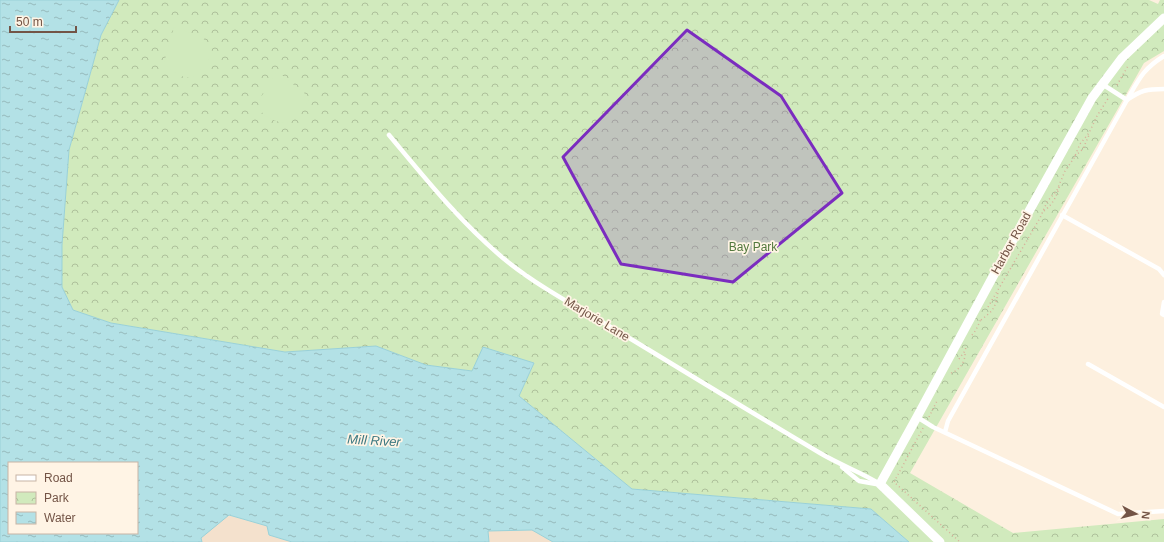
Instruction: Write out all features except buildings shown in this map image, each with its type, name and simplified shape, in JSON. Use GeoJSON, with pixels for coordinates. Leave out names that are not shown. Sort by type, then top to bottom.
{"type":"FeatureCollection","features":[{"type":"Feature","properties":{"kind":"street","name":"Harbor Road"},"geometry":{"type":"LineString","coordinates":[[880,484],[1015,235],[1092,98],[1122,58],[1164,18]]}},
{"type":"Feature","properties":{"kind":"street","name":"Marjorie Lane"},"geometry":{"type":"LineString","coordinates":[[880,484],[940,542]]}},
{"type":"Feature","properties":{"kind":"lane"},"geometry":{"type":"LineString","coordinates":[[945,432],[948,421],[1144,70],[1164,56]]}},
{"type":"Feature","properties":{"kind":"lane"},"geometry":{"type":"LineString","coordinates":[[1102,84],[1127,100]]}},
{"type":"Feature","properties":{"kind":"lane"},"geometry":{"type":"LineString","coordinates":[[1127,100],[1140,91],[1164,89]]}},
{"type":"Feature","properties":{"kind":"lane","name":"Marjorie Lane"},"geometry":{"type":"LineString","coordinates":[[389,135],[473,232],[505,259],[569,302],[837,463],[867,476],[880,484]]}},
{"type":"Feature","properties":{"kind":"lane"},"geometry":{"type":"LineString","coordinates":[[1062,215],[1159,269],[1164,275]]}},
{"type":"Feature","properties":{"kind":"lane"},"geometry":{"type":"LineString","coordinates":[[1164,302],[1162,314],[1164,315]]}},
{"type":"Feature","properties":{"kind":"lane"},"geometry":{"type":"LineString","coordinates":[[1088,364],[1164,407]]}},
{"type":"Feature","properties":{"kind":"lane"},"geometry":{"type":"LineString","coordinates":[[917,417],[945,432],[1118,514],[1164,511]]}},
{"type":"Feature","properties":{"kind":"lane","name":"Marjorie Lane"},"geometry":{"type":"LineString","coordinates":[[837,463],[859,481],[880,484]]}},
{"type":"Feature","properties":{"kind":"path"},"geometry":{"type":"LineString","coordinates":[[1116,87],[1130,62]]}},
{"type":"Feature","properties":{"kind":"path"},"geometry":{"type":"LineString","coordinates":[[1074,158],[1083,149],[1097,116],[1109,97]]}},
{"type":"Feature","properties":{"kind":"path"},"geometry":{"type":"LineString","coordinates":[[986,309],[993,300],[998,288],[1043,212],[1047,202],[1057,190],[1061,178],[1074,158],[1080,144],[1089,133]]}},
{"type":"Feature","properties":{"kind":"path"},"geometry":{"type":"LineString","coordinates":[[1043,212],[1054,201],[1058,192],[1061,178]]}},
{"type":"Feature","properties":{"kind":"path"},"geometry":{"type":"LineString","coordinates":[[980,321],[994,309],[997,300],[998,288]]}},
{"type":"Feature","properties":{"kind":"path"},"geometry":{"type":"LineString","coordinates":[[971,337],[984,313]]}},
{"type":"Feature","properties":{"kind":"path"},"geometry":{"type":"LineString","coordinates":[[952,370],[950,375],[956,372],[960,367],[965,356],[968,342]]}},
{"type":"Feature","properties":{"kind":"path"},"geometry":{"type":"LineString","coordinates":[[956,363],[965,352]]}},
{"type":"Feature","properties":{"kind":"path"},"geometry":{"type":"LineString","coordinates":[[929,417],[937,400]]}},
{"type":"Feature","properties":{"kind":"path"},"geometry":{"type":"LineString","coordinates":[[923,428],[894,482],[960,542]]}},
{"type":"Feature","properties":{"kind":"highlighted area"},"geometry":{"type":"Polygon","coordinates":[[[687,30],[781,96],[842,193],[733,282],[621,264],[563,157],[687,30]]]}},
{"type":"Feature","properties":{"kind":"shaded area"},"geometry":{"type":"Polygon","coordinates":[[[229,515],[267,526],[269,535],[292,542],[202,542],[200,538],[229,515]]]}},
{"type":"Feature","properties":{"kind":"shaded area"},"geometry":{"type":"Polygon","coordinates":[[[532,530],[553,542],[489,542],[488,531],[532,530]]]}},
{"type":"Feature","properties":{"kind":"green space","name":"Bay Park"},"geometry":{"type":"Polygon","coordinates":[[[119,0],[1149,0],[1158,4],[1160,0],[1164,0],[1164,51],[1144,63],[910,473],[1013,533],[1164,519],[1164,542],[909,542],[871,509],[632,489],[519,396],[534,363],[484,348],[472,371],[426,365],[376,346],[285,352],[111,323],[73,310],[62,287],[62,245],[69,150],[101,35],[119,0]]]}},
{"type":"Feature","properties":{"kind":"green space"},"geometry":{"type":"Polygon","coordinates":[[[174,27],[202,37],[212,49],[208,63],[192,78],[177,74],[164,63],[174,27]]]}},
{"type":"Feature","properties":{"kind":"green space"},"geometry":{"type":"Polygon","coordinates":[[[277,71],[310,98],[299,115],[289,122],[278,122],[270,119],[263,114],[258,102],[277,71]]]}},
{"type":"Feature","properties":{"kind":"water","name":"Mill River"},"geometry":{"type":"Polygon","coordinates":[[[0,0],[119,0],[101,35],[69,150],[62,245],[62,287],[73,310],[111,323],[285,352],[376,346],[426,365],[472,371],[483,347],[534,363],[519,396],[632,489],[871,509],[909,542],[553,542],[532,530],[488,531],[489,542],[292,542],[269,535],[267,526],[229,515],[201,538],[202,542],[0,542],[0,0]]]}}]}
